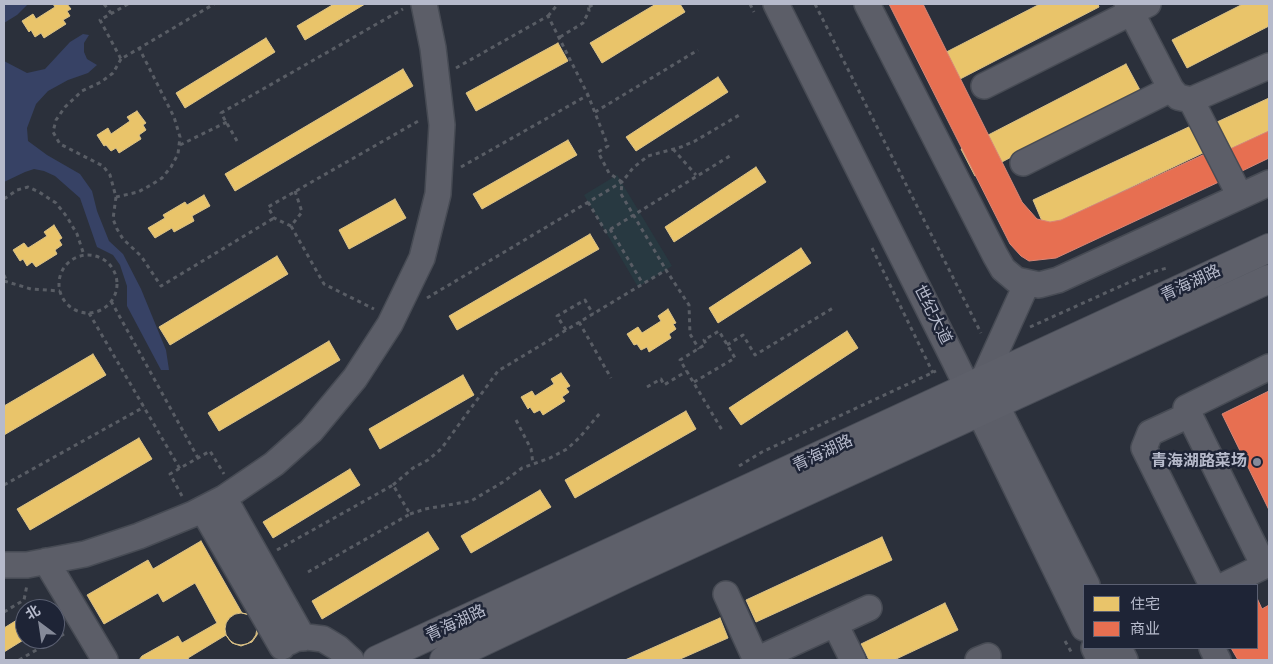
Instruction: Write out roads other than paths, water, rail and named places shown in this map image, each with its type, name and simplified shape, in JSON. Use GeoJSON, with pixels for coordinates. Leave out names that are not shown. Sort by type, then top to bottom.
{"type":"FeatureCollection","features":[{"type":"Feature","properties":{"kind":"main road","name":"青海湖路"},"geometry":{"type":"LineString","coordinates":[[386,658],[972,381],[1269,248]]}},
{"type":"Feature","properties":{"kind":"main road","name":"青海湖路"},"geometry":{"type":"LineString","coordinates":[[444,660],[1269,279]]}},
{"type":"Feature","properties":{"kind":"street"},"geometry":{"type":"LineString","coordinates":[[26,564],[85,554],[139,536],[213,503],[274,464],[311,431],[355,378],[393,318],[422,258],[438,194],[442,125],[433,48],[424,4]]}},
{"type":"Feature","properties":{"kind":"street","name":"世纪大道"},"geometry":{"type":"LineString","coordinates":[[795,4],[972,381]]}},
{"type":"Feature","properties":{"kind":"street"},"geometry":{"type":"LineString","coordinates":[[868,4],[1003,270],[1016,280],[1039,285],[1058,280],[1269,183]]}},
{"type":"Feature","properties":{"kind":"street"},"geometry":{"type":"LineString","coordinates":[[984,86],[1136,7],[1181,95],[1240,196]]}},
{"type":"Feature","properties":{"kind":"street","name":"世纪大道"},"geometry":{"type":"LineString","coordinates":[[765,8],[1086,584]]}},
{"type":"Feature","properties":{"kind":"street"},"geometry":{"type":"LineString","coordinates":[[1023,163],[1181,95],[1207,94],[1269,66]]}},
{"type":"Feature","properties":{"kind":"street"},"geometry":{"type":"LineString","coordinates":[[972,381],[1027,283]]}},
{"type":"Feature","properties":{"kind":"street"},"geometry":{"type":"LineString","coordinates":[[1227,584],[1264,566],[1186,408],[1269,367]]}},
{"type":"Feature","properties":{"kind":"street","name":"世纪大道"},"geometry":{"type":"LineString","coordinates":[[988,409],[1073,631]]}},
{"type":"Feature","properties":{"kind":"street"},"geometry":{"type":"LineString","coordinates":[[1189,415],[1150,433],[1144,448],[1212,584]]}},
{"type":"Feature","properties":{"kind":"street"},"geometry":{"type":"LineString","coordinates":[[213,503],[259,560],[286,648]]}},
{"type":"Feature","properties":{"kind":"street"},"geometry":{"type":"LineString","coordinates":[[213,503],[286,648]]}},
{"type":"Feature","properties":{"kind":"street"},"geometry":{"type":"LineString","coordinates":[[26,564],[74,608],[105,660]]}},
{"type":"Feature","properties":{"kind":"street"},"geometry":{"type":"LineString","coordinates":[[726,594],[756,660],[869,608]]}},
{"type":"Feature","properties":{"kind":"street"},"geometry":{"type":"LineString","coordinates":[[835,624],[853,660]]}},
{"type":"Feature","properties":{"kind":"street"},"geometry":{"type":"LineString","coordinates":[[286,648],[323,639],[338,648],[351,660]]}},
{"type":"Feature","properties":{"kind":"water"},"geometry":{"type":"Polygon","coordinates":[[[4,4],[28,4],[17,15],[4,23],[4,4]]]}},
{"type":"Feature","properties":{"kind":"water"},"geometry":{"type":"Polygon","coordinates":[[[83,34],[89,35],[84,43],[84,52],[87,59],[97,65],[88,73],[68,80],[48,91],[36,104],[27,128],[28,141],[47,155],[80,174],[92,191],[97,211],[109,241],[123,254],[141,289],[166,350],[169,370],[161,370],[127,306],[127,286],[120,265],[113,255],[97,247],[80,198],[55,176],[44,171],[34,169],[4,182],[4,61],[27,73],[45,69],[70,42],[83,34]]]}},
{"type":"Feature","properties":{"kind":"place","name":"青海湖路菜场"},"geometry":{"type":"Point","coordinates":[1257,462]}}]}
